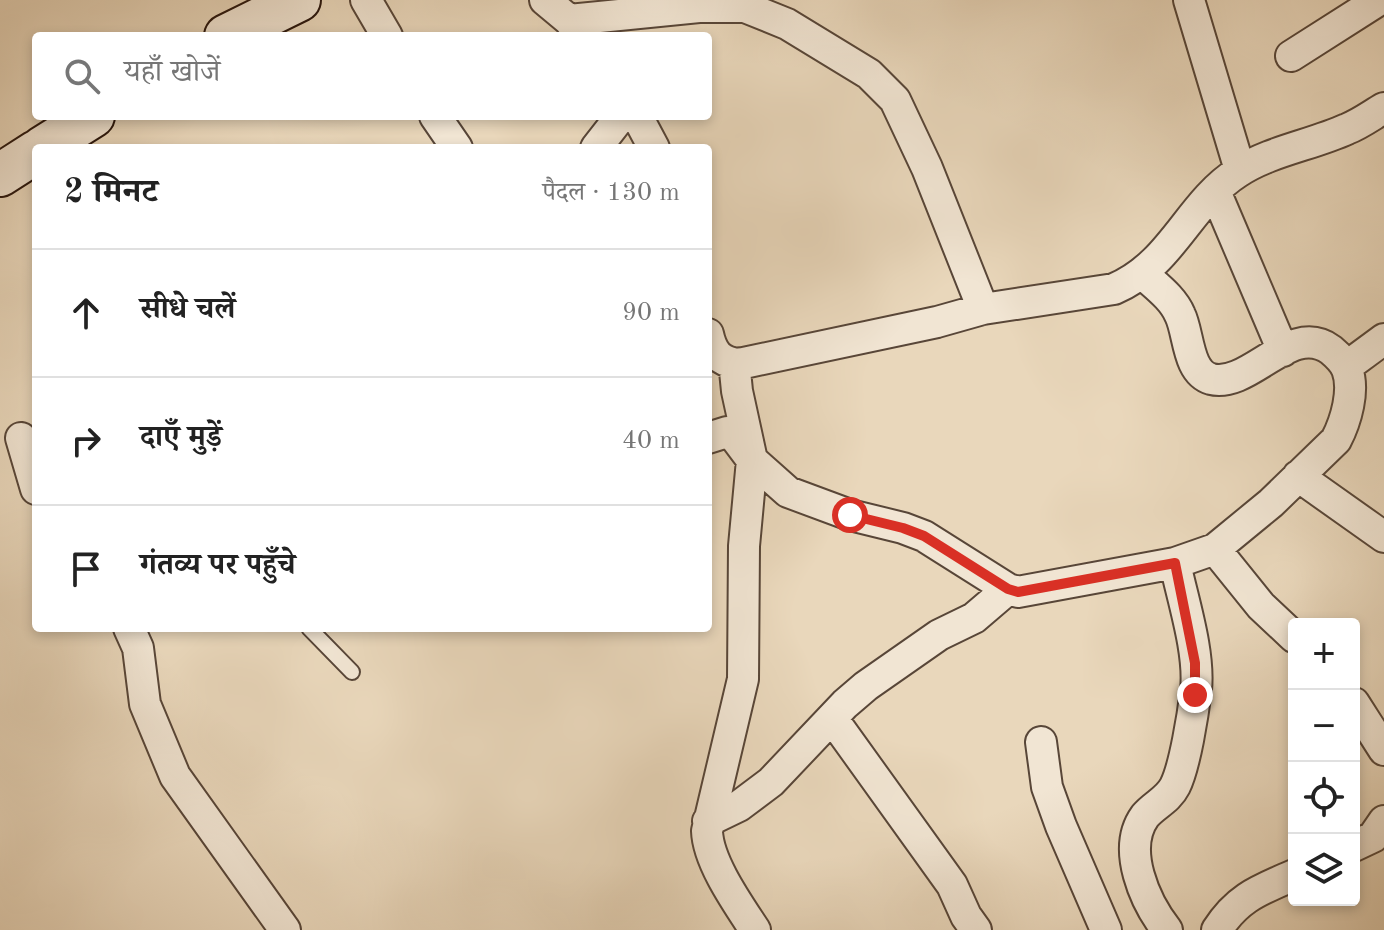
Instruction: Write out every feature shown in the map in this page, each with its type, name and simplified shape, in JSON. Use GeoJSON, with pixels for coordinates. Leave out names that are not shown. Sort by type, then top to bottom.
{"type":"FeatureCollection","features":[{"type":"Feature","properties":{"kind":"main road"},"geometry":{"type":"LineString","coordinates":[[234,32],[299,0]]}},
{"type":"Feature","properties":{"kind":"main road"},"geometry":{"type":"LineString","coordinates":[[48,144],[87,120]]}},
{"type":"Feature","properties":{"kind":"main road"},"geometry":{"type":"LineString","coordinates":[[0,175],[32,155]]}},
{"type":"Feature","properties":{"kind":"street"},"geometry":{"type":"LineString","coordinates":[[366,0],[385,32]]}},
{"type":"Feature","properties":{"kind":"street"},"geometry":{"type":"LineString","coordinates":[[545,0],[575,28],[699,7],[747,3],[826,45],[869,74],[895,100],[927,168],[983,309]]}},
{"type":"Feature","properties":{"kind":"street"},"geometry":{"type":"LineString","coordinates":[[1189,0],[1240,170]]}},
{"type":"Feature","properties":{"kind":"street"},"geometry":{"type":"LineString","coordinates":[[1291,56],[1379,0]]}},
{"type":"Feature","properties":{"kind":"street"},"geometry":{"type":"LineString","coordinates":[[712,348],[727,363],[739,364],[937,322],[983,309],[1114,289],[1143,274],[1215,191],[1240,170],[1348,129],[1384,108]]}},
{"type":"Feature","properties":{"kind":"street"},"geometry":{"type":"LineString","coordinates":[[438,120],[454,144]]}},
{"type":"Feature","properties":{"kind":"street"},"geometry":{"type":"LineString","coordinates":[[599,144],[618,120]]}},
{"type":"Feature","properties":{"kind":"street"},"geometry":{"type":"LineString","coordinates":[[639,120],[652,144]]}},
{"type":"Feature","properties":{"kind":"street"},"geometry":{"type":"LineString","coordinates":[[1215,191],[1283,351]]}},
{"type":"Feature","properties":{"kind":"street"},"geometry":{"type":"LineString","coordinates":[[712,436],[721,432],[734,436],[752,460],[788,492],[850,515],[924,536],[1008,589],[1028,592],[1175,563],[1215,549],[1240,530],[1336,440],[1344,425],[1349,379],[1346,367],[1326,347],[1313,342],[1295,344],[1235,376],[1211,379],[1201,373],[1193,358],[1180,314],[1173,303],[1143,274]]}},
{"type":"Feature","properties":{"kind":"street"},"geometry":{"type":"LineString","coordinates":[[1346,367],[1384,339]]}},
{"type":"Feature","properties":{"kind":"street"},"geometry":{"type":"LineString","coordinates":[[739,364],[735,371],[737,391],[752,460],[744,546],[743,679],[708,821],[707,842],[733,896],[755,930]]}},
{"type":"Feature","properties":{"kind":"street"},"geometry":{"type":"LineString","coordinates":[[19,439],[32,477]]}},
{"type":"Feature","properties":{"kind":"street"},"geometry":{"type":"LineString","coordinates":[[1298,476],[1384,537]]}},
{"type":"Feature","properties":{"kind":"street"},"geometry":{"type":"LineString","coordinates":[[1215,549],[1261,606],[1288,631]]}},
{"type":"Feature","properties":{"kind":"street"},"geometry":{"type":"LineString","coordinates":[[1167,930],[1149,904],[1138,874],[1136,858],[1139,829],[1144,818],[1167,798],[1178,777],[1195,695],[1195,663],[1175,563]]}},
{"type":"Feature","properties":{"kind":"street"},"geometry":{"type":"LineString","coordinates":[[708,821],[739,806],[771,782],[866,686],[939,635],[974,618],[1008,589]]}},
{"type":"Feature","properties":{"kind":"street"},"geometry":{"type":"LineString","coordinates":[[131,632],[138,648],[145,704],[175,776],[285,930]]}},
{"type":"Feature","properties":{"kind":"street"},"geometry":{"type":"LineString","coordinates":[[1360,712],[1384,750]]}},
{"type":"Feature","properties":{"kind":"street"},"geometry":{"type":"LineString","coordinates":[[832,718],[952,885],[976,930]]}},
{"type":"Feature","properties":{"kind":"street"},"geometry":{"type":"LineString","coordinates":[[1041,742],[1047,787],[1106,930]]}},
{"type":"Feature","properties":{"kind":"street"},"geometry":{"type":"LineString","coordinates":[[1360,843],[1373,837],[1384,821]]}},
{"type":"Feature","properties":{"kind":"street"},"geometry":{"type":"LineString","coordinates":[[1217,930],[1232,908],[1259,890],[1288,878]]}},
{"type":"Feature","properties":{"kind":"lane"},"geometry":{"type":"LineString","coordinates":[[313,632],[352,672]]}},
{"type":"Feature","properties":{"kind":"route"},"geometry":{"type":"LineString","coordinates":[[850,515],[924,536],[1008,589],[1018,592],[1175,563],[1195,663],[1195,695]]}}]}
